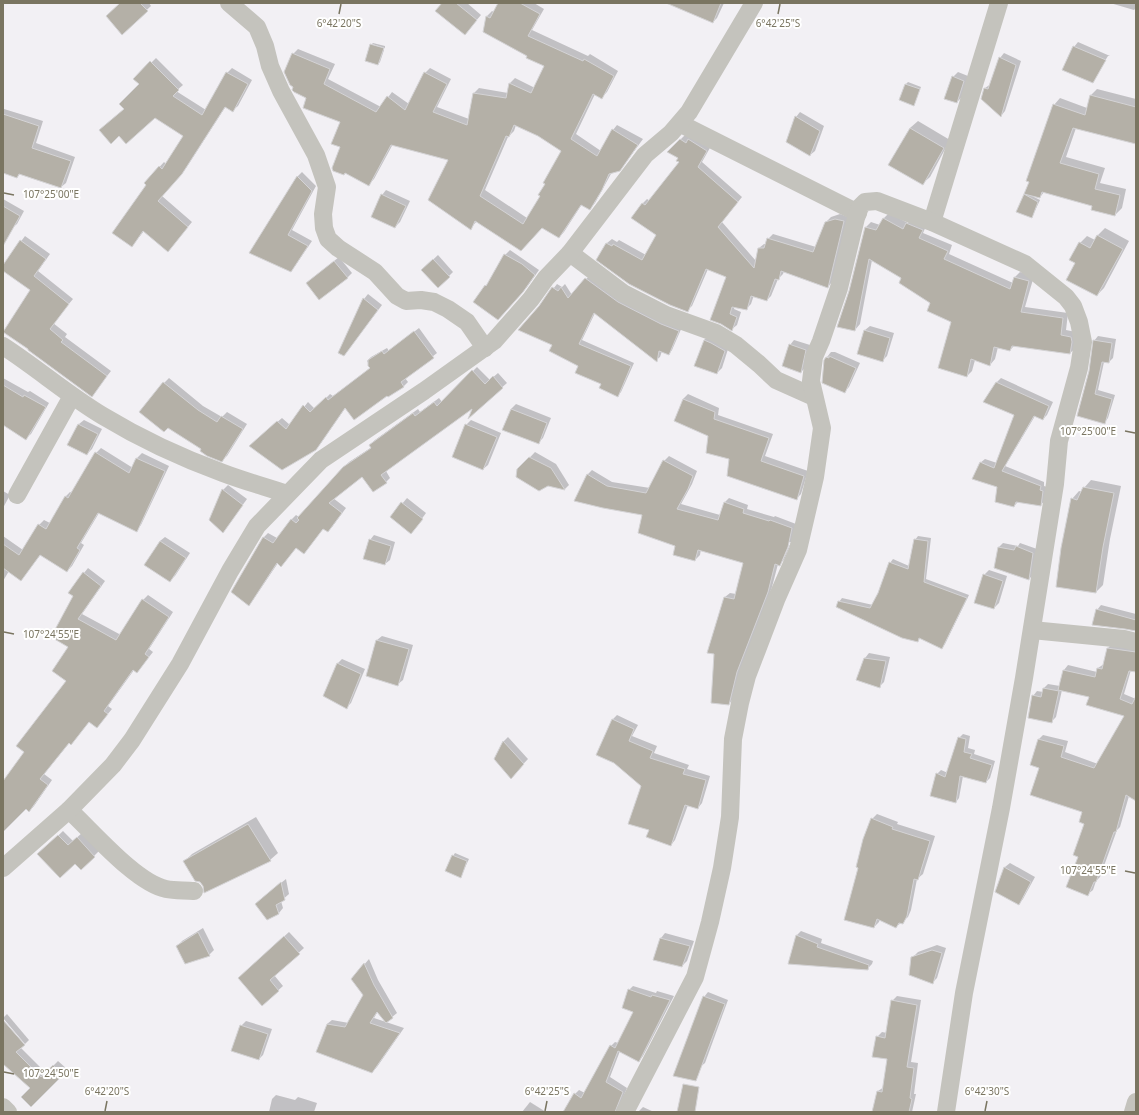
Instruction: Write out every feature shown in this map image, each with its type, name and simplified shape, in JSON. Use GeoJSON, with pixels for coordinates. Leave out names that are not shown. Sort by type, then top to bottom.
{"type":"FeatureCollection","features":[{"type":"Feature","properties":{"kind":"street"},"geometry":{"type":"LineString","coordinates":[[229,3],[257,27],[270,66],[281,91],[316,155],[327,187],[323,214],[324,228],[328,239],[338,248],[375,272],[397,296],[406,301],[421,300],[434,302],[448,309],[467,322],[485,348]]}},
{"type":"Feature","properties":{"kind":"street"},"geometry":{"type":"LineString","coordinates":[[3,868],[69,810],[112,765],[132,740],[163,694],[230,571],[257,526],[321,460],[424,391],[494,341],[531,299],[546,278],[570,253],[644,155],[671,134],[681,124],[754,3]]}},
{"type":"Feature","properties":{"kind":"street"},"geometry":{"type":"LineString","coordinates":[[932,222],[999,3]]}},
{"type":"Feature","properties":{"kind":"street"},"geometry":{"type":"LineString","coordinates":[[681,124],[858,213]]}},
{"type":"Feature","properties":{"kind":"street"},"geometry":{"type":"LineString","coordinates":[[624,1112],[694,977],[710,922],[722,868],[730,817],[733,739],[740,703],[747,676],[776,600],[798,550],[813,484],[822,428],[811,381],[814,358],[839,288],[860,207],[865,202],[878,201],[932,222],[1025,264],[1066,297],[1073,306],[1079,322],[1083,342],[1079,368],[1059,441],[1055,484],[1032,630],[1001,808],[964,993],[946,1112]]}},
{"type":"Feature","properties":{"kind":"street"},"geometry":{"type":"LineString","coordinates":[[570,253],[623,293],[666,315],[716,333],[759,364],[776,380],[814,397]]}},
{"type":"Feature","properties":{"kind":"street"},"geometry":{"type":"LineString","coordinates":[[3,346],[72,396],[127,430],[162,447],[223,473],[287,494]]}},
{"type":"Feature","properties":{"kind":"street"},"geometry":{"type":"LineString","coordinates":[[17,495],[72,396]]}},
{"type":"Feature","properties":{"kind":"street"},"geometry":{"type":"LineString","coordinates":[[1032,630],[1124,638],[1136,642]]}},
{"type":"Feature","properties":{"kind":"street"},"geometry":{"type":"LineString","coordinates":[[69,810],[131,870],[148,882],[166,889],[194,891]]}},
{"type":"Feature","properties":{"kind":"street"},"geometry":{"type":"LineString","coordinates":[[1133,1112],[1136,1102]]}},
{"type":"Feature","properties":{"kind":"street"},"geometry":{"type":"LineString","coordinates":[[3,1107],[8,1112]]}},
{"type":"Feature","properties":{"kind":"building"},"geometry":{"type":"Polygon","coordinates":[[[120,3],[140,3],[148,11],[122,35],[106,16],[120,3]]]}},
{"type":"Feature","properties":{"kind":"building"},"geometry":{"type":"Polygon","coordinates":[[[442,3],[456,3],[477,20],[465,35],[435,11],[442,3]]]}},
{"type":"Feature","properties":{"kind":"building"},"geometry":{"type":"Polygon","coordinates":[[[498,3],[520,3],[540,14],[528,36],[583,61],[584,59],[614,76],[602,99],[593,94],[571,139],[597,156],[612,129],[638,145],[620,171],[609,174],[602,190],[590,210],[581,205],[559,238],[542,228],[521,251],[475,221],[471,230],[428,200],[448,160],[391,145],[369,186],[345,173],[344,175],[333,171],[332,168],[340,147],[331,144],[340,122],[303,108],[306,98],[292,90],[293,87],[290,85],[284,72],[292,53],[330,69],[324,84],[376,112],[387,96],[405,110],[424,72],[447,84],[433,112],[467,125],[473,93],[506,98],[509,83],[531,93],[544,66],[526,58],[527,56],[483,32],[486,16],[490,18],[498,3]],[[514,125],[509,137],[506,136],[480,196],[523,224],[540,196],[538,195],[545,184],[543,183],[561,151],[538,136],[514,125]]]}},
{"type":"Feature","properties":{"kind":"building"},"geometry":{"type":"Polygon","coordinates":[[[666,3],[721,3],[713,23],[666,3]]]}},
{"type":"Feature","properties":{"kind":"building"},"geometry":{"type":"Polygon","coordinates":[[[370,44],[384,48],[378,65],[365,61],[370,44]]]}},
{"type":"Feature","properties":{"kind":"building"},"geometry":{"type":"Polygon","coordinates":[[[1073,46],[1106,60],[1093,83],[1062,70],[1073,46]]]}},
{"type":"Feature","properties":{"kind":"building"},"geometry":{"type":"Polygon","coordinates":[[[999,57],[1016,65],[1001,117],[981,99],[984,88],[988,89],[999,57]]]}},
{"type":"Feature","properties":{"kind":"building"},"geometry":{"type":"Polygon","coordinates":[[[150,61],[179,90],[173,96],[202,115],[226,72],[248,84],[233,112],[225,107],[182,174],[158,201],[188,227],[168,252],[143,231],[132,247],[112,233],[146,185],[144,183],[159,166],[162,169],[183,136],[155,118],[126,144],[119,136],[111,144],[99,130],[124,109],[119,104],[139,84],[133,79],[150,61]]]}},
{"type":"Feature","properties":{"kind":"building"},"geometry":{"type":"Polygon","coordinates":[[[952,76],[964,81],[957,103],[944,99],[952,76]]]}},
{"type":"Feature","properties":{"kind":"building"},"geometry":{"type":"Polygon","coordinates":[[[905,84],[920,89],[914,106],[899,100],[905,84]]]}},
{"type":"Feature","properties":{"kind":"building"},"geometry":{"type":"Polygon","coordinates":[[[1090,95],[1136,107],[1136,144],[1073,128],[1060,163],[1099,174],[1095,189],[1120,195],[1115,216],[1091,210],[1092,206],[1042,192],[1040,198],[1024,194],[1029,182],[1026,181],[1053,104],[1085,115],[1090,95]]]}},
{"type":"Feature","properties":{"kind":"building"},"geometry":{"type":"Polygon","coordinates":[[[3,114],[39,126],[32,148],[71,161],[61,188],[19,174],[17,178],[3,173],[3,114]]]}},
{"type":"Feature","properties":{"kind":"building"},"geometry":{"type":"Polygon","coordinates":[[[795,116],[820,131],[810,156],[786,142],[795,116]]]}},
{"type":"Feature","properties":{"kind":"building"},"geometry":{"type":"Polygon","coordinates":[[[910,128],[944,148],[923,185],[888,165],[910,128]]]}},
{"type":"Feature","properties":{"kind":"building"},"geometry":{"type":"Polygon","coordinates":[[[680,139],[686,143],[688,139],[707,151],[698,167],[738,202],[718,227],[754,268],[758,248],[764,248],[767,238],[813,252],[825,222],[835,219],[844,221],[828,288],[781,271],[779,280],[775,279],[767,301],[751,296],[747,310],[732,307],[730,314],[737,317],[732,331],[721,324],[710,320],[726,277],[706,269],[688,312],[670,305],[629,284],[596,260],[606,243],[612,246],[613,244],[642,260],[656,235],[631,218],[642,203],[645,205],[679,162],[676,161],[678,158],[667,152],[680,139]]]}},
{"type":"Feature","properties":{"kind":"building"},"geometry":{"type":"Polygon","coordinates":[[[297,176],[312,191],[288,235],[308,246],[291,272],[249,253],[297,176]]]}},
{"type":"Feature","properties":{"kind":"building"},"geometry":{"type":"Polygon","coordinates":[[[381,194],[406,206],[395,228],[371,217],[381,194]]]}},
{"type":"Feature","properties":{"kind":"building"},"geometry":{"type":"Polygon","coordinates":[[[1024,194],[1038,202],[1032,218],[1016,212],[1024,194]]]}},
{"type":"Feature","properties":{"kind":"building"},"geometry":{"type":"Polygon","coordinates":[[[3,206],[20,216],[3,246],[3,206]]]}},
{"type":"Feature","properties":{"kind":"building"},"geometry":{"type":"Polygon","coordinates":[[[883,218],[903,229],[906,223],[923,230],[919,238],[948,251],[944,259],[1010,289],[1014,277],[1029,281],[1021,312],[1063,318],[1061,335],[1071,337],[1072,342],[1070,354],[1012,346],[1010,351],[994,347],[990,366],[971,359],[967,377],[938,368],[951,322],[927,311],[930,303],[899,283],[901,278],[869,259],[855,331],[837,327],[849,291],[865,227],[876,230],[883,218]]]}},
{"type":"Feature","properties":{"kind":"building"},"geometry":{"type":"Polygon","coordinates":[[[1097,235],[1123,249],[1097,296],[1066,280],[1075,263],[1069,260],[1079,242],[1090,248],[1097,235]]]}},
{"type":"Feature","properties":{"kind":"building"},"geometry":{"type":"Polygon","coordinates":[[[20,240],[46,259],[34,276],[69,304],[50,329],[63,340],[61,342],[107,376],[92,397],[3,332],[30,290],[3,271],[3,265],[20,240]]]}},
{"type":"Feature","properties":{"kind":"building"},"geometry":{"type":"Polygon","coordinates":[[[504,254],[522,264],[535,275],[523,292],[498,320],[473,302],[485,285],[486,286],[504,254]]]}},
{"type":"Feature","properties":{"kind":"building"},"geometry":{"type":"Polygon","coordinates":[[[433,259],[450,277],[438,288],[421,270],[433,259]]]}},
{"type":"Feature","properties":{"kind":"building"},"geometry":{"type":"Polygon","coordinates":[[[334,261],[348,278],[319,300],[306,283],[334,261]]]}},
{"type":"Feature","properties":{"kind":"building"},"geometry":{"type":"Polygon","coordinates":[[[585,278],[618,302],[661,324],[679,331],[669,355],[659,351],[657,362],[594,313],[579,344],[631,366],[618,397],[599,388],[601,384],[575,373],[578,366],[549,351],[552,345],[518,330],[539,306],[552,287],[558,291],[561,287],[568,298],[585,278]]]}},
{"type":"Feature","properties":{"kind":"building"},"geometry":{"type":"Polygon","coordinates":[[[363,298],[378,310],[344,356],[338,353],[363,298]]]}},
{"type":"Feature","properties":{"kind":"building"},"geometry":{"type":"Polygon","coordinates":[[[864,330],[890,338],[883,362],[857,354],[864,330]]]}},
{"type":"Feature","properties":{"kind":"building"},"geometry":{"type":"Polygon","coordinates":[[[414,331],[434,358],[401,382],[404,387],[388,397],[387,396],[354,420],[345,408],[316,450],[282,470],[249,446],[277,421],[286,429],[303,405],[310,412],[326,397],[328,400],[370,368],[368,366],[368,360],[382,351],[384,354],[414,331]]]}},
{"type":"Feature","properties":{"kind":"building"},"geometry":{"type":"Polygon","coordinates":[[[704,340],[725,351],[717,374],[694,366],[704,340]]]}},
{"type":"Feature","properties":{"kind":"building"},"geometry":{"type":"Polygon","coordinates":[[[1093,340],[1112,343],[1109,363],[1102,362],[1095,394],[1112,399],[1105,424],[1077,416],[1089,371],[1093,340]]]}},
{"type":"Feature","properties":{"kind":"building"},"geometry":{"type":"Polygon","coordinates":[[[789,344],[806,350],[801,373],[782,366],[789,344]]]}},
{"type":"Feature","properties":{"kind":"building"},"geometry":{"type":"Polygon","coordinates":[[[829,356],[856,368],[845,393],[822,383],[824,360],[826,357],[829,358],[829,356]]]}},
{"type":"Feature","properties":{"kind":"building"},"geometry":{"type":"Polygon","coordinates":[[[472,370],[485,384],[493,376],[503,388],[468,419],[472,409],[381,475],[387,483],[373,492],[362,477],[329,503],[342,513],[328,532],[323,529],[304,554],[296,548],[281,567],[277,563],[249,606],[231,592],[263,537],[273,543],[291,519],[296,523],[299,520],[297,518],[343,467],[371,448],[369,445],[413,413],[415,416],[434,402],[437,406],[472,370]]]}},
{"type":"Feature","properties":{"kind":"building"},"geometry":{"type":"Polygon","coordinates":[[[163,382],[198,410],[217,422],[221,416],[243,429],[222,462],[207,456],[200,451],[201,449],[168,428],[164,432],[139,412],[163,382]]]}},
{"type":"Feature","properties":{"kind":"building"},"geometry":{"type":"Polygon","coordinates":[[[996,382],[1049,406],[1043,420],[1034,416],[1002,471],[1041,486],[1040,490],[1043,491],[1041,506],[1016,502],[1014,507],[995,502],[997,487],[972,479],[980,462],[994,468],[1014,415],[983,402],[996,382]]]}},
{"type":"Feature","properties":{"kind":"building"},"geometry":{"type":"Polygon","coordinates":[[[3,385],[23,397],[24,395],[46,407],[26,440],[3,425],[3,385]]]}},
{"type":"Feature","properties":{"kind":"building"},"geometry":{"type":"Polygon","coordinates":[[[683,399],[715,412],[714,419],[769,438],[761,461],[804,476],[797,500],[727,476],[729,459],[706,453],[708,436],[674,421],[683,399]]]}},
{"type":"Feature","properties":{"kind":"building"},"geometry":{"type":"Polygon","coordinates":[[[511,409],[547,423],[539,444],[502,430],[511,409]]]}},
{"type":"Feature","properties":{"kind":"building"},"geometry":{"type":"Polygon","coordinates":[[[78,424],[98,434],[87,455],[67,445],[78,424]]]}},
{"type":"Feature","properties":{"kind":"building"},"geometry":{"type":"Polygon","coordinates":[[[465,424],[497,437],[483,470],[452,457],[465,424]]]}},
{"type":"Feature","properties":{"kind":"building"},"geometry":{"type":"Polygon","coordinates":[[[95,452],[129,473],[136,458],[165,471],[137,532],[98,513],[77,548],[80,550],[67,572],[40,555],[21,581],[3,568],[3,544],[19,555],[38,524],[46,529],[65,496],[68,498],[95,452]]]}},
{"type":"Feature","properties":{"kind":"building"},"geometry":{"type":"Polygon","coordinates":[[[529,457],[551,468],[565,490],[548,486],[539,491],[516,477],[517,469],[529,457]]]}},
{"type":"Feature","properties":{"kind":"building"},"geometry":{"type":"Polygon","coordinates":[[[663,460],[693,476],[677,509],[718,520],[724,502],[744,509],[743,513],[769,521],[770,520],[792,528],[788,547],[780,566],[775,564],[768,592],[737,672],[729,705],[711,703],[714,654],[707,653],[724,597],[734,599],[743,563],[698,550],[695,561],[673,555],[675,546],[638,533],[642,515],[574,501],[587,474],[607,486],[646,493],[663,460]]]}},
{"type":"Feature","properties":{"kind":"building"},"geometry":{"type":"Polygon","coordinates":[[[1083,487],[1114,493],[1103,547],[1096,593],[1056,587],[1061,548],[1071,498],[1077,500],[1083,487]]]}},
{"type":"Feature","properties":{"kind":"building"},"geometry":{"type":"Polygon","coordinates":[[[222,489],[243,505],[223,533],[209,520],[222,489]]]}},
{"type":"Feature","properties":{"kind":"building"},"geometry":{"type":"Polygon","coordinates":[[[401,502],[423,519],[411,534],[390,517],[401,502]]]}},
{"type":"Feature","properties":{"kind":"building"},"geometry":{"type":"Polygon","coordinates":[[[369,539],[391,546],[385,565],[363,559],[369,539]]]}},
{"type":"Feature","properties":{"kind":"building"},"geometry":{"type":"Polygon","coordinates":[[[914,539],[928,541],[924,582],[967,598],[942,649],[919,638],[918,642],[902,638],[836,607],[838,601],[870,608],[878,593],[889,562],[908,569],[914,539]]]}},
{"type":"Feature","properties":{"kind":"building"},"geometry":{"type":"Polygon","coordinates":[[[160,541],[186,558],[170,582],[144,565],[160,541]]]}},
{"type":"Feature","properties":{"kind":"building"},"geometry":{"type":"Polygon","coordinates":[[[1016,546],[1033,553],[1029,580],[994,568],[998,547],[1014,550],[1016,546]]]}},
{"type":"Feature","properties":{"kind":"building"},"geometry":{"type":"Polygon","coordinates":[[[83,572],[101,586],[78,619],[116,640],[142,599],[169,617],[145,654],[149,657],[137,673],[133,670],[104,711],[108,714],[97,728],[89,722],[71,745],[69,743],[40,779],[48,785],[29,812],[26,809],[3,832],[3,781],[24,752],[16,746],[66,681],[52,671],[68,647],[51,637],[73,596],[68,593],[83,572]]]}},
{"type":"Feature","properties":{"kind":"building"},"geometry":{"type":"Polygon","coordinates":[[[983,574],[1003,581],[994,609],[974,603],[983,574]]]}},
{"type":"Feature","properties":{"kind":"building"},"geometry":{"type":"Polygon","coordinates":[[[1096,609],[1136,620],[1136,631],[1092,625],[1096,609]]]}},
{"type":"Feature","properties":{"kind":"building"},"geometry":{"type":"Polygon","coordinates":[[[376,640],[409,649],[398,686],[366,676],[376,640]]]}},
{"type":"Feature","properties":{"kind":"building"},"geometry":{"type":"Polygon","coordinates":[[[1107,648],[1136,652],[1136,672],[1129,671],[1120,699],[1132,704],[1136,696],[1136,801],[1126,795],[1116,832],[1114,832],[1096,882],[1094,882],[1088,896],[1066,887],[1078,857],[1073,855],[1084,824],[1079,822],[1082,812],[1030,795],[1039,768],[1030,765],[1038,739],[1064,746],[1061,757],[1094,768],[1124,716],[1086,705],[1089,697],[1058,690],[1063,670],[1095,677],[1097,668],[1102,669],[1107,648]]]}},
{"type":"Feature","properties":{"kind":"building"},"geometry":{"type":"Polygon","coordinates":[[[864,658],[886,661],[880,688],[856,680],[864,658]]]}},
{"type":"Feature","properties":{"kind":"building"},"geometry":{"type":"Polygon","coordinates":[[[337,663],[361,674],[347,709],[323,696],[337,663]]]}},
{"type":"Feature","properties":{"kind":"building"},"geometry":{"type":"Polygon","coordinates":[[[1043,688],[1059,691],[1052,723],[1028,718],[1032,695],[1041,697],[1043,688]]]}},
{"type":"Feature","properties":{"kind":"building"},"geometry":{"type":"Polygon","coordinates":[[[612,719],[634,729],[629,741],[653,751],[650,758],[685,769],[683,774],[706,780],[698,809],[685,805],[671,846],[646,837],[649,830],[628,824],[641,786],[614,763],[596,755],[612,719]]]}},
{"type":"Feature","properties":{"kind":"building"},"geometry":{"type":"Polygon","coordinates":[[[958,737],[966,739],[964,752],[972,754],[970,758],[992,765],[986,783],[960,776],[956,803],[930,796],[936,773],[945,777],[958,737]]]}},
{"type":"Feature","properties":{"kind":"building"},"geometry":{"type":"Polygon","coordinates":[[[503,741],[524,764],[511,779],[494,759],[503,741]]]}},
{"type":"Feature","properties":{"kind":"building"},"geometry":{"type":"Polygon","coordinates":[[[871,818],[893,827],[892,829],[930,841],[918,880],[914,879],[907,916],[903,924],[899,923],[896,928],[877,919],[874,928],[844,920],[858,868],[856,867],[863,839],[871,818]]]}},
{"type":"Feature","properties":{"kind":"building"},"geometry":{"type":"Polygon","coordinates":[[[248,824],[271,861],[204,893],[203,886],[200,882],[195,881],[183,861],[248,824]]]}},
{"type":"Feature","properties":{"kind":"building"},"geometry":{"type":"Polygon","coordinates":[[[58,835],[68,845],[77,837],[95,857],[81,870],[75,864],[60,878],[37,854],[58,835]]]}},
{"type":"Feature","properties":{"kind":"building"},"geometry":{"type":"Polygon","coordinates":[[[452,855],[467,861],[461,878],[445,871],[452,855]]]}},
{"type":"Feature","properties":{"kind":"building"},"geometry":{"type":"Polygon","coordinates":[[[1004,867],[1031,882],[1019,905],[995,892],[1004,867]]]}},
{"type":"Feature","properties":{"kind":"building"},"geometry":{"type":"Polygon","coordinates":[[[281,882],[285,900],[276,905],[279,914],[267,920],[255,904],[281,882]]]}},
{"type":"Feature","properties":{"kind":"building"},"geometry":{"type":"Polygon","coordinates":[[[198,932],[210,956],[185,964],[176,946],[198,932]]]}},
{"type":"Feature","properties":{"kind":"building"},"geometry":{"type":"Polygon","coordinates":[[[796,935],[818,944],[817,947],[869,965],[868,970],[788,964],[796,935]]]}},
{"type":"Feature","properties":{"kind":"building"},"geometry":{"type":"Polygon","coordinates":[[[284,936],[300,954],[270,980],[279,991],[262,1006],[238,978],[284,936]]]}},
{"type":"Feature","properties":{"kind":"building"},"geometry":{"type":"Polygon","coordinates":[[[660,938],[690,946],[682,967],[653,960],[660,938]]]}},
{"type":"Feature","properties":{"kind":"building"},"geometry":{"type":"Polygon","coordinates":[[[932,950],[942,953],[933,984],[909,975],[911,957],[932,950]]]}},
{"type":"Feature","properties":{"kind":"building"},"geometry":{"type":"Polygon","coordinates":[[[364,963],[374,985],[393,1018],[386,1023],[377,1012],[370,1023],[400,1033],[372,1073],[316,1052],[327,1024],[345,1027],[363,995],[351,979],[364,963]]]}},
{"type":"Feature","properties":{"kind":"building"},"geometry":{"type":"Polygon","coordinates":[[[628,989],[651,997],[652,995],[670,1000],[639,1062],[618,1051],[606,1082],[623,1092],[615,1112],[563,1112],[574,1093],[581,1098],[610,1045],[615,1048],[633,1012],[622,1008],[628,989]]]}},
{"type":"Feature","properties":{"kind":"building"},"geometry":{"type":"Polygon","coordinates":[[[703,996],[725,1004],[696,1081],[673,1076],[703,996]]]}},
{"type":"Feature","properties":{"kind":"building"},"geometry":{"type":"Polygon","coordinates":[[[891,1000],[917,1005],[907,1067],[914,1068],[910,1098],[912,1099],[909,1112],[872,1112],[877,1091],[882,1092],[887,1059],[872,1057],[876,1036],[885,1038],[891,1000]]]}},
{"type":"Feature","properties":{"kind":"building"},"geometry":{"type":"Polygon","coordinates":[[[3,1020],[25,1045],[16,1052],[41,1077],[53,1065],[63,1075],[31,1107],[21,1097],[30,1088],[3,1064],[3,1020]]]}},
{"type":"Feature","properties":{"kind":"building"},"geometry":{"type":"Polygon","coordinates":[[[240,1025],[268,1034],[259,1060],[231,1051],[240,1025]]]}},
{"type":"Feature","properties":{"kind":"building"},"geometry":{"type":"Polygon","coordinates":[[[683,1084],[699,1087],[695,1112],[677,1112],[683,1084]]]}}]}
